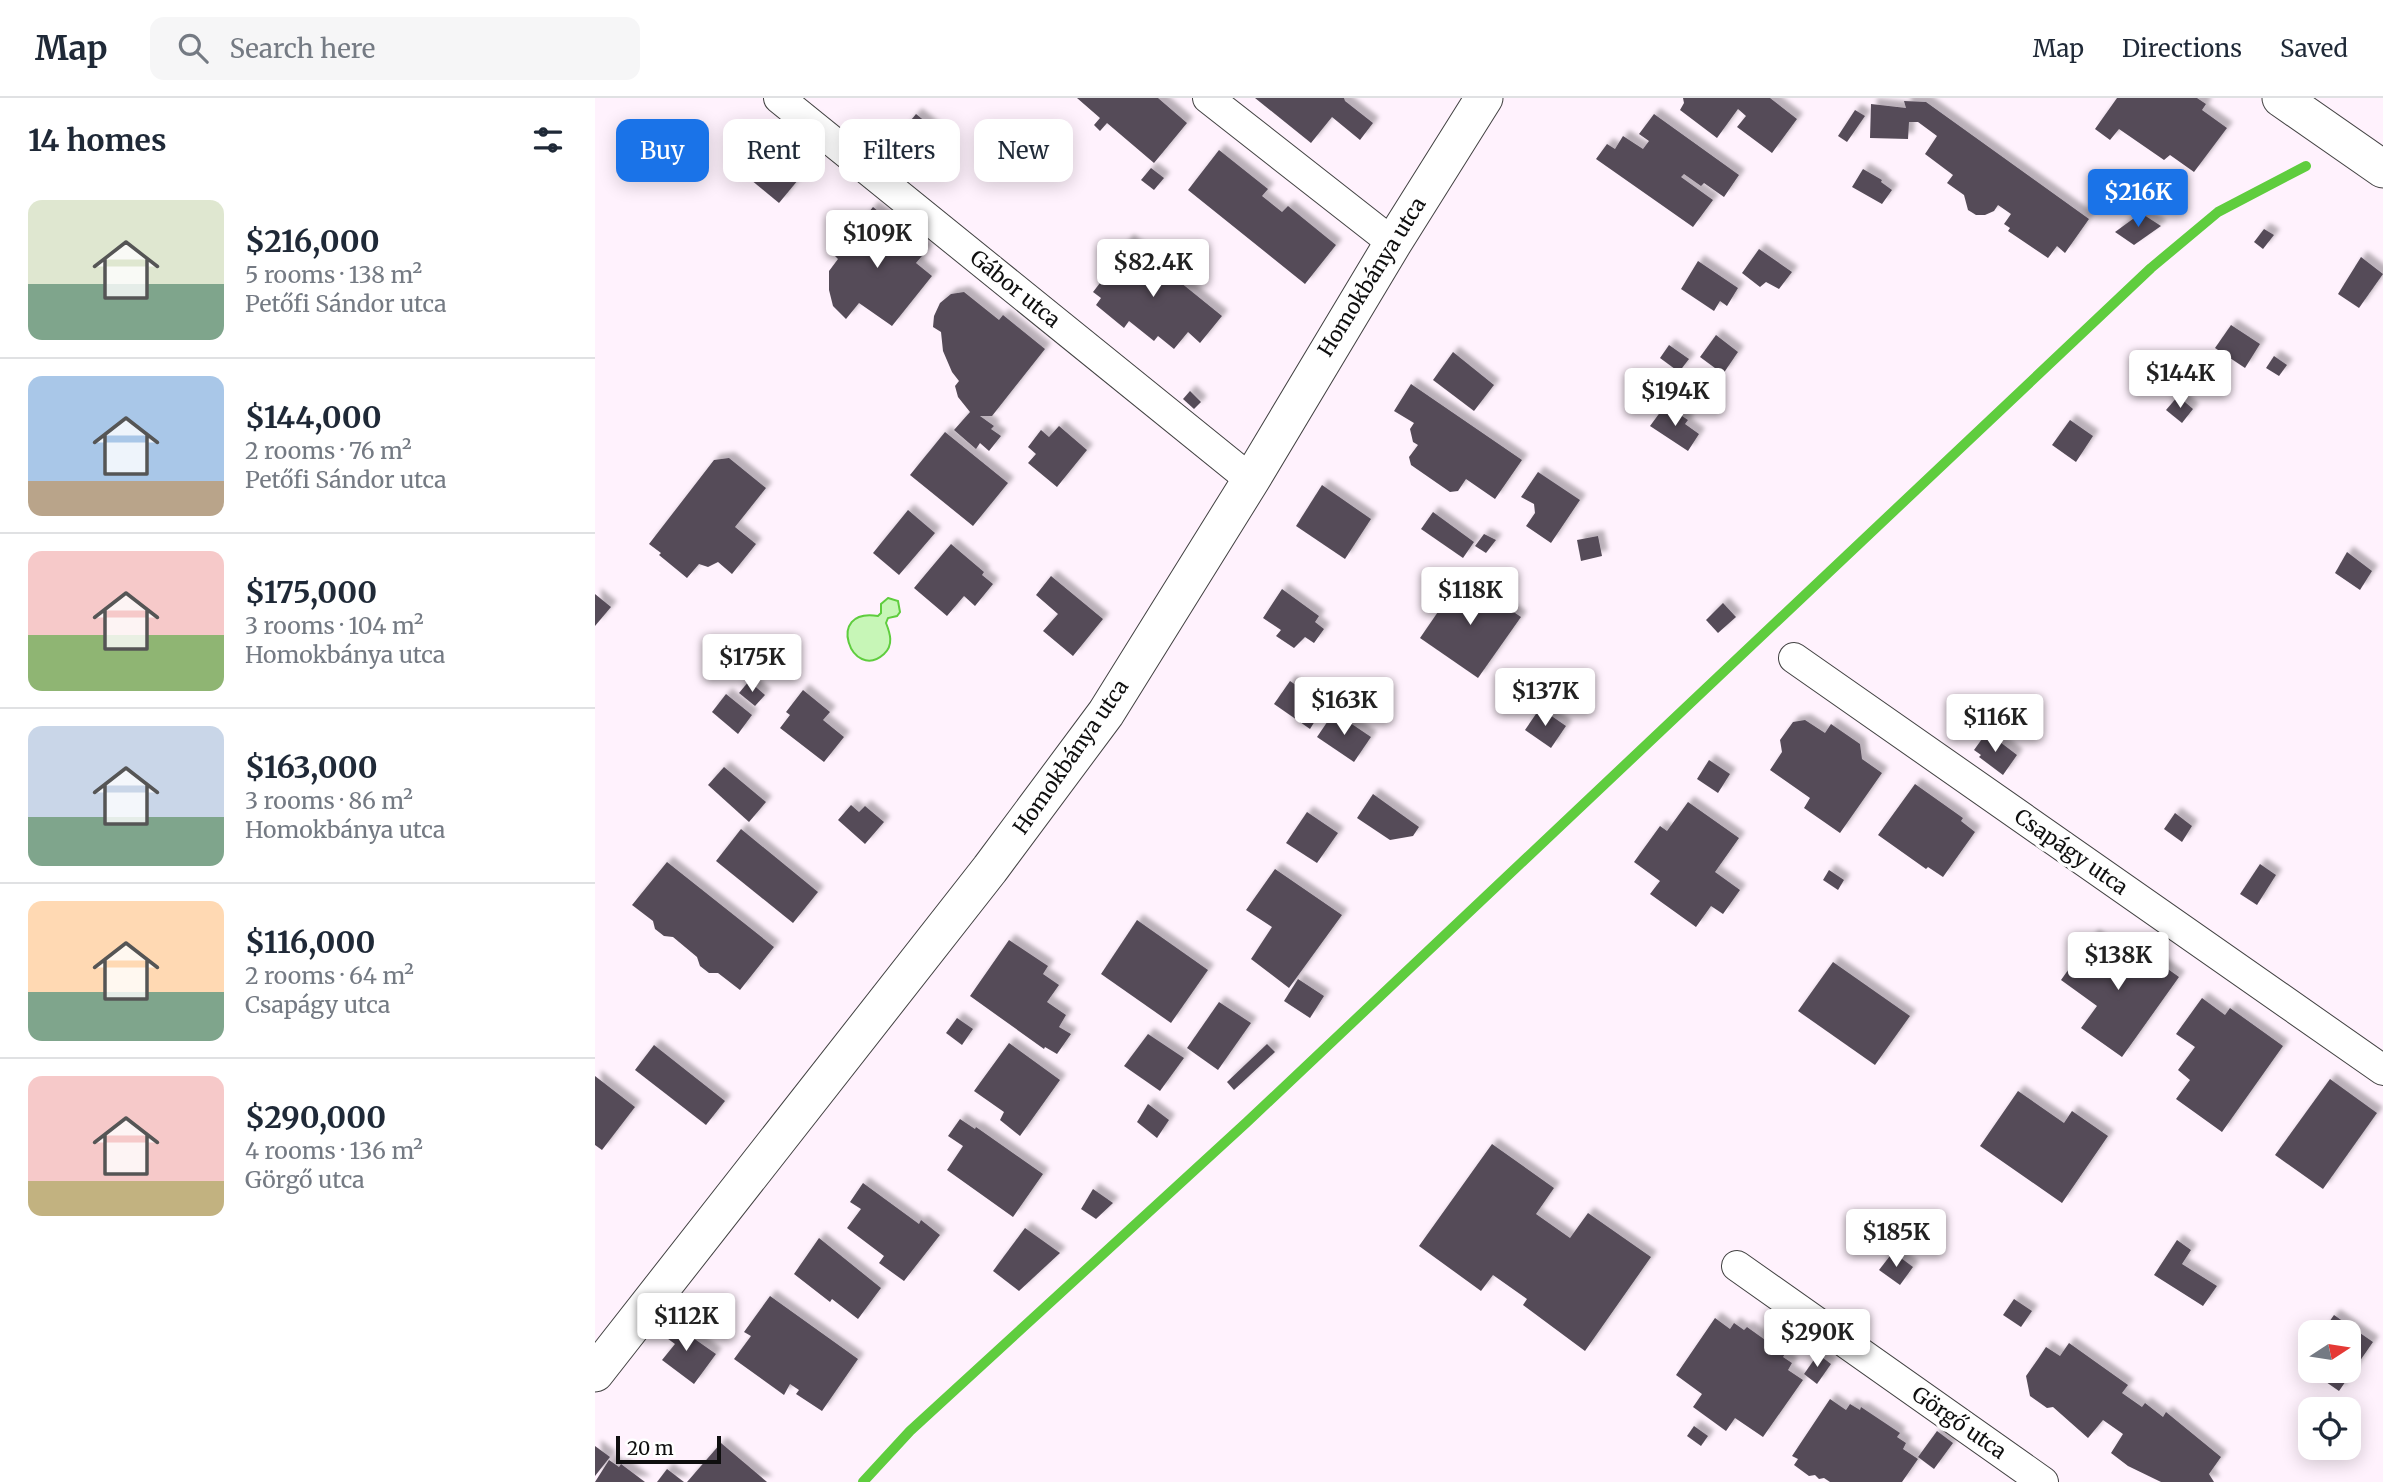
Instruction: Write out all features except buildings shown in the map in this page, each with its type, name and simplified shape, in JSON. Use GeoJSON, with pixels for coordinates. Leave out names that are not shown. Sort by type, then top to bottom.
{"type":"FeatureCollection","features":[{"type":"Feature","properties":{"kind":"street","name":"Gábor utca"},"geometry":{"type":"LineString","coordinates":[[779,98],[1251,480]]}},
{"type":"Feature","properties":{"kind":"street"},"geometry":{"type":"LineString","coordinates":[[1208,98],[1393,243]]}},
{"type":"Feature","properties":{"kind":"street","name":"Homokbánya utca"},"geometry":{"type":"LineString","coordinates":[[595,1373],[981,880],[1106,713],[1251,480],[1393,243],[1485,98]]}},
{"type":"Feature","properties":{"kind":"street"},"geometry":{"type":"LineString","coordinates":[[2281,98],[2383,169]]}},
{"type":"Feature","properties":{"kind":"street","name":"Csapágy utca"},"geometry":{"type":"LineString","coordinates":[[1794,658],[2383,1070]]}},
{"type":"Feature","properties":{"kind":"street","name":"Görgő utca"},"geometry":{"type":"LineString","coordinates":[[1737,1266],[2043,1482]]}},
{"type":"Feature","properties":{"kind":"shaded area"},"geometry":{"type":"Polygon","coordinates":[[[888,598],[898,601],[900,612],[897,616],[888,618],[886,623],[890,635],[889,647],[884,654],[872,660],[862,659],[854,652],[849,642],[848,632],[852,622],[861,616],[878,616],[881,613],[881,604],[888,598]]]}},
{"type":"Feature","properties":{"kind":"waterway"},"geometry":{"type":"LineString","coordinates":[[863,1482],[910,1431],[1247,1122],[2151,268],[2218,212],[2306,166]]}}]}
